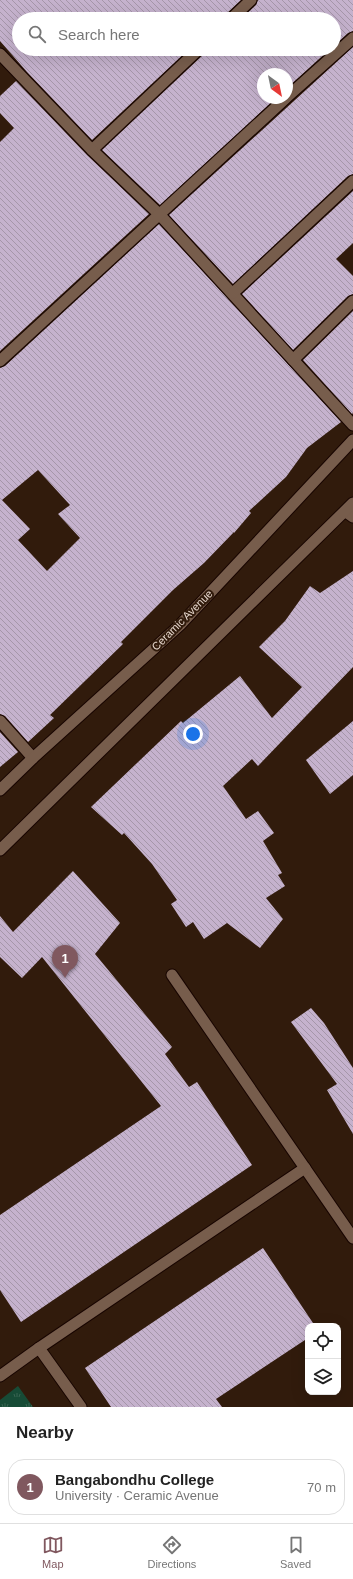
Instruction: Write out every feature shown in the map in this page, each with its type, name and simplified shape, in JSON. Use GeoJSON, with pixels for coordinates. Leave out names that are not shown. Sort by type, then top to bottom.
{"type":"FeatureCollection","features":[{"type":"Feature","properties":{"kind":"street"},"geometry":{"type":"LineString","coordinates":[[238,12],[251,0]]}},
{"type":"Feature","properties":{"kind":"street"},"geometry":{"type":"LineString","coordinates":[[341,49],[353,38]]}},
{"type":"Feature","properties":{"kind":"street"},"geometry":{"type":"LineString","coordinates":[[0,54],[92,150],[159,214],[353,425]]}},
{"type":"Feature","properties":{"kind":"street"},"geometry":{"type":"LineString","coordinates":[[92,150],[192,56]]}},
{"type":"Feature","properties":{"kind":"street"},"geometry":{"type":"LineString","coordinates":[[293,93],[333,56]]}},
{"type":"Feature","properties":{"kind":"street"},"geometry":{"type":"LineString","coordinates":[[0,361],[280,104]]}},
{"type":"Feature","properties":{"kind":"street"},"geometry":{"type":"LineString","coordinates":[[233,293],[353,181]]}},
{"type":"Feature","properties":{"kind":"street"},"geometry":{"type":"LineString","coordinates":[[293,360],[353,301]]}},
{"type":"Feature","properties":{"kind":"street","name":"Ceramic Avenue"},"geometry":{"type":"LineString","coordinates":[[0,790],[180,624],[353,440]]}},
{"type":"Feature","properties":{"kind":"street"},"geometry":{"type":"LineString","coordinates":[[0,850],[351,511]]}},
{"type":"Feature","properties":{"kind":"street"},"geometry":{"type":"LineString","coordinates":[[0,721],[33,758]]}},
{"type":"Feature","properties":{"kind":"street"},"geometry":{"type":"LineString","coordinates":[[172,974],[353,1238]]}},
{"type":"Feature","properties":{"kind":"street"},"geometry":{"type":"LineString","coordinates":[[0,1376],[304,1168]]}},
{"type":"Feature","properties":{"kind":"street"},"geometry":{"type":"LineString","coordinates":[[39,1348],[81,1407]]}},
{"type":"Feature","properties":{"kind":"green space"},"geometry":{"type":"Polygon","coordinates":[[[18,1386],[33,1407],[0,1407],[0,1400],[18,1386]]]}},
{"type":"Feature","properties":{"kind":"building"},"geometry":{"type":"Polygon","coordinates":[[[0,0],[241,0],[228,12],[12,12],[12,55],[0,41],[0,0]]]}},
{"type":"Feature","properties":{"kind":"building"},"geometry":{"type":"Polygon","coordinates":[[[258,0],[353,0],[353,31],[348,33],[341,40],[341,12],[248,12],[256,5],[258,0]]]}},
{"type":"Feature","properties":{"kind":"building"},"geometry":{"type":"Polygon","coordinates":[[[353,47],[353,174],[348,176],[233,284],[169,215],[291,104],[293,104],[293,102],[353,47]]]}},
{"type":"Feature","properties":{"kind":"building"},"geometry":{"type":"Polygon","coordinates":[[[13,56],[182,56],[92,140],[13,56]]]}},
{"type":"Feature","properties":{"kind":"building"},"geometry":{"type":"Polygon","coordinates":[[[202,56],[322,56],[293,83],[293,68],[257,68],[257,104],[269,104],[160,205],[102,150],[202,56]]]}},
{"type":"Feature","properties":{"kind":"building"},"geometry":{"type":"Polygon","coordinates":[[[16,81],[87,155],[149,214],[0,351],[0,142],[14,128],[0,113],[0,96],[16,81]]]}},
{"type":"Feature","properties":{"kind":"building"},"geometry":{"type":"Polygon","coordinates":[[[353,191],[353,243],[336,259],[353,276],[353,294],[348,296],[293,350],[242,294],[353,191]]]}},
{"type":"Feature","properties":{"kind":"building"},"geometry":{"type":"Polygon","coordinates":[[[159,224],[341,422],[307,448],[286,477],[249,511],[251,513],[234,533],[204,563],[173,590],[121,642],[123,644],[50,715],[54,718],[28,742],[5,716],[0,714],[0,368],[5,366],[159,224]],[[38,470],[2,500],[30,529],[18,540],[47,571],[80,538],[58,514],[70,505],[38,470]]]}},
{"type":"Feature","properties":{"kind":"building"},"geometry":{"type":"Polygon","coordinates":[[[353,311],[353,413],[352,414],[303,360],[353,311]]]}},
{"type":"Feature","properties":{"kind":"building"},"geometry":{"type":"Polygon","coordinates":[[[353,571],[353,667],[258,766],[252,759],[223,786],[246,819],[258,811],[274,833],[263,841],[282,873],[278,875],[285,886],[266,898],[283,919],[260,948],[227,923],[204,939],[193,922],[186,927],[171,904],[177,900],[152,864],[124,833],[122,835],[91,807],[181,721],[183,723],[240,676],[272,718],[302,687],[259,647],[285,621],[310,586],[320,593],[353,571]]]}},
{"type":"Feature","properties":{"kind":"building"},"geometry":{"type":"Polygon","coordinates":[[[353,721],[353,775],[330,794],[306,760],[353,721]]]}},
{"type":"Feature","properties":{"kind":"building"},"geometry":{"type":"Polygon","coordinates":[[[0,732],[18,752],[0,767],[0,732]]]}},
{"type":"Feature","properties":{"kind":"building"},"geometry":{"type":"Polygon","coordinates":[[[73,871],[120,923],[95,954],[172,1047],[165,1054],[189,1087],[197,1082],[252,1165],[21,1322],[0,1290],[0,1215],[161,1106],[42,957],[22,978],[0,957],[0,916],[13,932],[73,871]]]}},
{"type":"Feature","properties":{"kind":"building"},"geometry":{"type":"Polygon","coordinates":[[[311,1008],[324,1023],[353,1068],[353,1134],[327,1090],[337,1084],[291,1022],[311,1008]]]}},
{"type":"Feature","properties":{"kind":"building"},"geometry":{"type":"Polygon","coordinates":[[[263,1248],[313,1323],[305,1323],[305,1340],[216,1399],[222,1407],[111,1407],[85,1368],[263,1248]]]}},
{"type":"Feature","properties":{"kind":"place","name":"Bangabondhu College"},"geometry":{"type":"Point","coordinates":[65,978]}}]}
